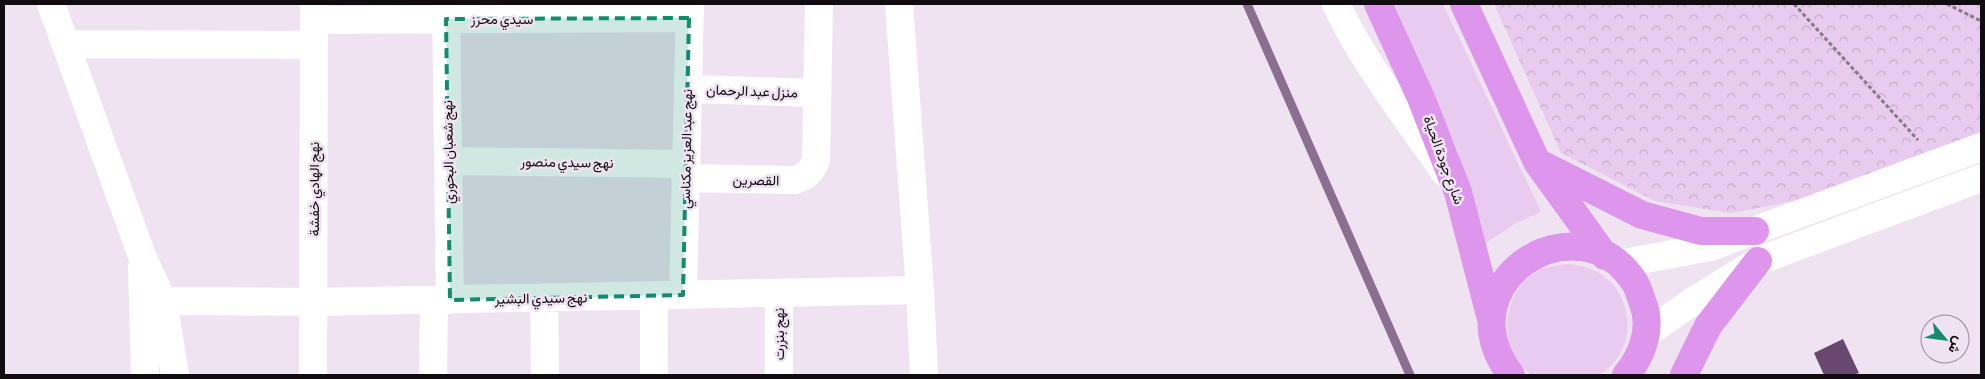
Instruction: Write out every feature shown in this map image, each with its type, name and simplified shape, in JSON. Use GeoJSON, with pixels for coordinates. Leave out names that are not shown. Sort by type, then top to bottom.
{"type":"FeatureCollection","features":[{"type":"Feature","properties":{"kind":"highway","name":"شارع جودة الحياة"},"geometry":{"type":"LineString","coordinates":[[1378,4],[1421,98],[1458,192],[1492,322],[1493,342],[1507,371]]}},
{"type":"Feature","properties":{"kind":"highway","name":"شارع جودة الحياة"},"geometry":{"type":"LineString","coordinates":[[1464,4],[1537,162],[1612,260],[1635,283],[1645,308],[1645,338],[1650,375]]}},
{"type":"Feature","properties":{"kind":"highway"},"geometry":{"type":"LineString","coordinates":[[1537,162],[1642,215],[1701,230],[1755,231]]}},
{"type":"Feature","properties":{"kind":"highway","name":"شارع جودة الحياة"},"geometry":{"type":"LineString","coordinates":[[1492,322],[1496,300],[1506,280],[1521,263],[1540,252],[1562,247],[1584,248],[1612,260]]}},
{"type":"Feature","properties":{"kind":"highway"},"geometry":{"type":"LineString","coordinates":[[1684,375],[1708,326],[1758,261]]}},
{"type":"Feature","properties":{"kind":"highway","name":"شارع جودة الحياة"},"geometry":{"type":"LineString","coordinates":[[1626,375],[1636,364],[1645,338]]}},
{"type":"Feature","properties":{"kind":"street"},"geometry":{"type":"LineString","coordinates":[[51,4],[142,256],[163,300],[175,375]]}},
{"type":"Feature","properties":{"kind":"street"},"geometry":{"type":"LineString","coordinates":[[817,92],[819,4]]}},
{"type":"Feature","properties":{"kind":"street"},"geometry":{"type":"LineString","coordinates":[[900,4],[924,375]]}},
{"type":"Feature","properties":{"kind":"street"},"geometry":{"type":"LineString","coordinates":[[1336,4],[1345,23],[1374,68],[1458,192]]}},
{"type":"Feature","properties":{"kind":"street","name":"سيدي محرز"},"geometry":{"type":"LineString","coordinates":[[66,44],[446,11],[689,11]]}},
{"type":"Feature","properties":{"kind":"street","name":"نهج شعبان البحوري"},"geometry":{"type":"LineString","coordinates":[[434,375],[442,300],[448,161],[446,11]]}},
{"type":"Feature","properties":{"kind":"street","name":"نهج عبد العزيز مكناسي"},"geometry":{"type":"LineString","coordinates":[[683,295],[689,11]]}},
{"type":"Feature","properties":{"kind":"street","name":"نهج الهادي خفشة"},"geometry":{"type":"LineString","coordinates":[[313,375],[314,23]]}},
{"type":"Feature","properties":{"kind":"street","name":"منزل عبد الرحمان"},"geometry":{"type":"LineString","coordinates":[[688,89],[817,92]]}},
{"type":"Feature","properties":{"kind":"street","name":"القصرين"},"geometry":{"type":"LineString","coordinates":[[686,171],[796,180],[804,177],[812,170],[816,160],[817,92]]}},
{"type":"Feature","properties":{"kind":"street"},"geometry":{"type":"LineString","coordinates":[[1612,260],[1710,246],[1981,147]]}},
{"type":"Feature","properties":{"kind":"street","name":"نهج سيدي منصور"},"geometry":{"type":"LineString","coordinates":[[448,161],[686,171]]}},
{"type":"Feature","properties":{"kind":"street"},"geometry":{"type":"LineString","coordinates":[[1645,338],[1700,297],[1758,261],[1981,178]]}},
{"type":"Feature","properties":{"kind":"street"},"geometry":{"type":"LineString","coordinates":[[142,256],[145,375]]}},
{"type":"Feature","properties":{"kind":"street","name":"نهج سيدي البشير"},"geometry":{"type":"LineString","coordinates":[[163,300],[313,302],[920,290]]}},
{"type":"Feature","properties":{"kind":"street","name":"نهج بنزرت"},"geometry":{"type":"LineString","coordinates":[[779,293],[779,375]]}},
{"type":"Feature","properties":{"kind":"street"},"geometry":{"type":"LineString","coordinates":[[654,295],[654,375]]}},
{"type":"Feature","properties":{"kind":"street"},"geometry":{"type":"LineString","coordinates":[[544,298],[545,375]]}},
{"type":"Feature","properties":{"kind":"path"},"geometry":{"type":"LineString","coordinates":[[1794,4],[1939,163]]}},
{"type":"Feature","properties":{"kind":"path"},"geometry":{"type":"LineString","coordinates":[[1947,4],[1981,21]]}},
{"type":"Feature","properties":{"kind":"highlighted area"},"geometry":{"type":"Polygon","coordinates":[[[689,18],[683,295],[450,300],[446,19],[689,18]]]}},
{"type":"Feature","properties":{"kind":"green space"},"geometry":{"type":"Polygon","coordinates":[[[1390,4],[1443,4],[1541,212],[1516,223],[1486,243],[1456,146],[1390,4]]]}},
{"type":"Feature","properties":{"kind":"green space"},"geometry":{"type":"Polygon","coordinates":[[[1494,4],[1981,4],[1981,136],[1815,197],[1731,213],[1655,201],[1561,153],[1494,4]]]}},
{"type":"Feature","properties":{"kind":"green space"},"geometry":{"type":"Polygon","coordinates":[[[1568,264],[1587,268],[1602,275],[1620,294],[1627,320],[1627,333],[1624,345],[1613,364],[1598,374],[1534,375],[1524,368],[1510,345],[1508,319],[1510,306],[1515,294],[1533,274],[1545,268],[1568,264]]]}},
{"type":"Feature","properties":{"kind":"building"},"geometry":{"type":"Polygon","coordinates":[[[1843,339],[1859,373],[1853,375],[1824,375],[1814,353],[1843,339]]]}},
{"type":"Feature","properties":{"kind":"waterway"},"geometry":{"type":"LineString","coordinates":[[1247,4],[1410,375]]}}]}
